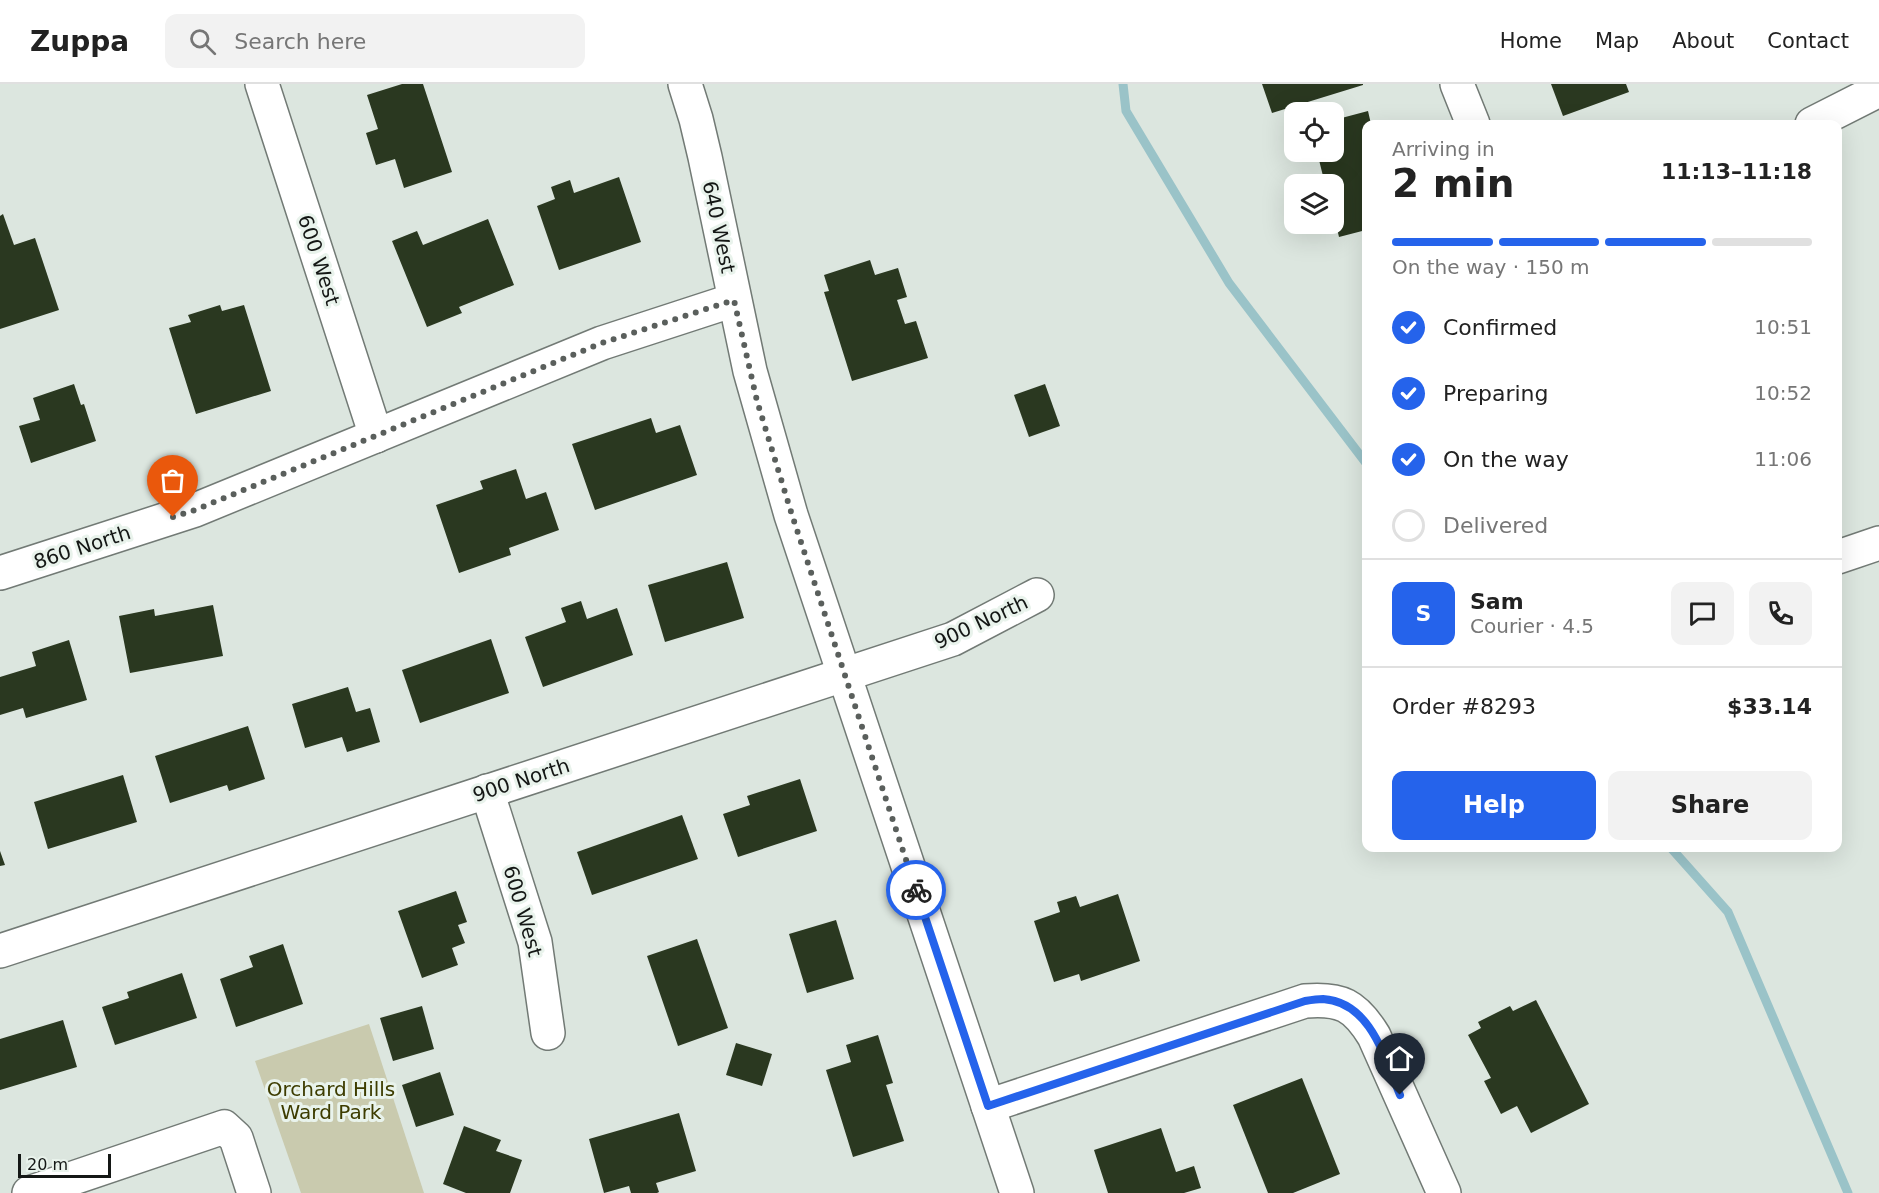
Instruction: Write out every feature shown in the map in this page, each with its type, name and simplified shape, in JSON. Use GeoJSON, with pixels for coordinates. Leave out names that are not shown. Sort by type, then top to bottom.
{"type":"FeatureCollection","features":[{"type":"Feature","properties":{"kind":"street","name":"600 West"},"geometry":{"type":"LineString","coordinates":[[262,84],[376,435]]}},
{"type":"Feature","properties":{"kind":"street","name":"640 West"},"geometry":{"type":"LineString","coordinates":[[685,84],[698,129],[757,401],[844,674],[1017,1193]]}},
{"type":"Feature","properties":{"kind":"street"},"geometry":{"type":"LineString","coordinates":[[1457,84],[1471,120]]}},
{"type":"Feature","properties":{"kind":"street"},"geometry":{"type":"LineString","coordinates":[[1820,120],[1879,90]]}},
{"type":"Feature","properties":{"kind":"street","name":"860 North"},"geometry":{"type":"LineString","coordinates":[[0,573],[195,510],[602,343],[734,300]]}},
{"type":"Feature","properties":{"kind":"street"},"geometry":{"type":"LineString","coordinates":[[1842,556],[1879,543]]}},
{"type":"Feature","properties":{"kind":"street","name":"900 North"},"geometry":{"type":"LineString","coordinates":[[0,951],[953,639],[1037,595]]}},
{"type":"Feature","properties":{"kind":"street","name":"600 West"},"geometry":{"type":"LineString","coordinates":[[487,791],[535,942],[548,1033]]}},
{"type":"Feature","properties":{"kind":"street"},"geometry":{"type":"LineString","coordinates":[[988,1106],[1305,1001],[1324,999],[1343,1004],[1366,1022],[1444,1193]]}},
{"type":"Feature","properties":{"kind":"street"},"geometry":{"type":"LineString","coordinates":[[29,1193],[224,1127],[236,1138],[254,1193]]}},
{"type":"Feature","properties":{"kind":"green space","name":"Orchard Hills Ward Park"},"geometry":{"type":"Polygon","coordinates":[[[369,1024],[424,1193],[301,1193],[255,1061],[369,1024]]]}},
{"type":"Feature","properties":{"kind":"building"},"geometry":{"type":"Polygon","coordinates":[[[402,84],[423,84],[452,172],[404,188],[395,159],[376,165],[366,133],[378,129],[367,95],[402,84]]]}},
{"type":"Feature","properties":{"kind":"building"},"geometry":{"type":"Polygon","coordinates":[[[1262,84],[1363,84],[1308,102],[1284,102],[1284,109],[1272,113],[1262,84]]]}},
{"type":"Feature","properties":{"kind":"building"},"geometry":{"type":"Polygon","coordinates":[[[1551,84],[1626,84],[1629,92],[1563,116],[1551,84]]]}},
{"type":"Feature","properties":{"kind":"building"},"geometry":{"type":"Polygon","coordinates":[[[1368,111],[1370,120],[1362,120],[1362,231],[1339,237],[1338,234],[1344,234],[1344,174],[1322,174],[1320,162],[1344,162],[1344,117],[1368,111]]]}},
{"type":"Feature","properties":{"kind":"building"},"geometry":{"type":"Polygon","coordinates":[[[619,177],[641,242],[559,270],[537,206],[555,199],[551,187],[570,180],[574,193],[619,177]]]}},
{"type":"Feature","properties":{"kind":"building"},"geometry":{"type":"Polygon","coordinates":[[[3,214],[14,245],[35,238],[59,310],[0,329],[0,216],[3,214]]]}},
{"type":"Feature","properties":{"kind":"building"},"geometry":{"type":"Polygon","coordinates":[[[488,219],[514,285],[459,307],[462,313],[427,327],[392,241],[417,231],[423,245],[488,219]]]}},
{"type":"Feature","properties":{"kind":"building"},"geometry":{"type":"Polygon","coordinates":[[[870,260],[875,275],[898,268],[907,297],[897,300],[905,324],[916,321],[928,358],[852,381],[824,292],[829,291],[824,275],[870,260]]]}},
{"type":"Feature","properties":{"kind":"building"},"geometry":{"type":"Polygon","coordinates":[[[220,305],[222,311],[244,305],[271,391],[196,414],[169,328],[191,322],[188,315],[220,305]]]}},
{"type":"Feature","properties":{"kind":"building"},"geometry":{"type":"Polygon","coordinates":[[[74,384],[81,405],[84,404],[96,441],[31,463],[19,426],[40,420],[33,398],[74,384]]]}},
{"type":"Feature","properties":{"kind":"building"},"geometry":{"type":"Polygon","coordinates":[[[1045,384],[1060,426],[1029,437],[1014,395],[1045,384]]]}},
{"type":"Feature","properties":{"kind":"building"},"geometry":{"type":"Polygon","coordinates":[[[651,418],[656,433],[680,425],[697,475],[595,510],[572,444],[651,418]]]}},
{"type":"Feature","properties":{"kind":"building"},"geometry":{"type":"Polygon","coordinates":[[[516,469],[526,499],[546,492],[559,530],[509,548],[511,555],[459,573],[436,505],[483,489],[480,481],[516,469]]]}},
{"type":"Feature","properties":{"kind":"building"},"geometry":{"type":"Polygon","coordinates":[[[727,562],[744,618],[665,642],[648,585],[727,562]]]}},
{"type":"Feature","properties":{"kind":"building"},"geometry":{"type":"Polygon","coordinates":[[[581,601],[587,619],[617,608],[633,655],[543,687],[525,637],[566,622],[561,608],[581,601]]]}},
{"type":"Feature","properties":{"kind":"building"},"geometry":{"type":"Polygon","coordinates":[[[213,605],[223,656],[130,673],[119,616],[154,609],[155,616],[213,605]]]}},
{"type":"Feature","properties":{"kind":"building"},"geometry":{"type":"Polygon","coordinates":[[[491,639],[509,693],[420,723],[402,670],[491,639]]]}},
{"type":"Feature","properties":{"kind":"building"},"geometry":{"type":"Polygon","coordinates":[[[69,640],[87,700],[26,718],[23,708],[0,715],[0,677],[36,666],[32,652],[69,640]]]}},
{"type":"Feature","properties":{"kind":"building"},"geometry":{"type":"Polygon","coordinates":[[[348,687],[356,712],[370,708],[380,742],[347,752],[342,737],[305,748],[292,704],[348,687]]]}},
{"type":"Feature","properties":{"kind":"building"},"geometry":{"type":"Polygon","coordinates":[[[248,726],[265,779],[229,791],[227,785],[170,803],[155,756],[248,726]]]}},
{"type":"Feature","properties":{"kind":"building"},"geometry":{"type":"Polygon","coordinates":[[[123,775],[137,822],[48,849],[34,802],[123,775]]]}},
{"type":"Feature","properties":{"kind":"building"},"geometry":{"type":"Polygon","coordinates":[[[800,779],[817,831],[738,857],[723,814],[750,805],[747,796],[800,779]]]}},
{"type":"Feature","properties":{"kind":"building"},"geometry":{"type":"Polygon","coordinates":[[[682,815],[698,859],[592,895],[577,852],[682,815]]]}},
{"type":"Feature","properties":{"kind":"building"},"geometry":{"type":"Polygon","coordinates":[[[0,851],[5,865],[0,866],[0,851]]]}},
{"type":"Feature","properties":{"kind":"building"},"geometry":{"type":"Polygon","coordinates":[[[456,891],[467,922],[458,925],[465,943],[452,948],[458,965],[422,978],[398,911],[456,891]]]}},
{"type":"Feature","properties":{"kind":"building"},"geometry":{"type":"Polygon","coordinates":[[[1118,894],[1140,961],[1081,981],[1079,974],[1054,982],[1034,921],[1060,912],[1057,902],[1076,896],[1080,907],[1118,894]]]}},
{"type":"Feature","properties":{"kind":"building"},"geometry":{"type":"Polygon","coordinates":[[[836,920],[854,979],[807,993],[789,934],[836,920]]]}},
{"type":"Feature","properties":{"kind":"building"},"geometry":{"type":"Polygon","coordinates":[[[697,939],[728,1028],[678,1046],[647,956],[697,939]]]}},
{"type":"Feature","properties":{"kind":"building"},"geometry":{"type":"Polygon","coordinates":[[[283,944],[303,1004],[236,1027],[220,979],[253,967],[249,956],[283,944]]]}},
{"type":"Feature","properties":{"kind":"building"},"geometry":{"type":"Polygon","coordinates":[[[182,973],[197,1018],[115,1045],[102,1007],[129,998],[127,992],[182,973]]]}},
{"type":"Feature","properties":{"kind":"building"},"geometry":{"type":"Polygon","coordinates":[[[1536,1000],[1589,1104],[1531,1133],[1517,1106],[1501,1114],[1484,1081],[1491,1078],[1468,1035],[1481,1028],[1478,1022],[1510,1006],[1513,1011],[1536,1000]]]}},
{"type":"Feature","properties":{"kind":"building"},"geometry":{"type":"Polygon","coordinates":[[[422,1006],[434,1049],[393,1061],[380,1018],[422,1006]]]}},
{"type":"Feature","properties":{"kind":"building"},"geometry":{"type":"Polygon","coordinates":[[[63,1020],[77,1067],[0,1090],[0,1039],[63,1020]]]}},
{"type":"Feature","properties":{"kind":"building"},"geometry":{"type":"Polygon","coordinates":[[[878,1035],[893,1083],[886,1085],[904,1141],[853,1157],[826,1070],[851,1062],[846,1045],[878,1035]]]}},
{"type":"Feature","properties":{"kind":"building"},"geometry":{"type":"Polygon","coordinates":[[[736,1043],[772,1054],[762,1086],[726,1075],[736,1043]]]}},
{"type":"Feature","properties":{"kind":"building"},"geometry":{"type":"Polygon","coordinates":[[[440,1072],[454,1115],[416,1127],[402,1085],[440,1072]]]}},
{"type":"Feature","properties":{"kind":"building"},"geometry":{"type":"Polygon","coordinates":[[[1302,1078],[1340,1174],[1293,1193],[1268,1193],[1233,1105],[1302,1078]]]}},
{"type":"Feature","properties":{"kind":"building"},"geometry":{"type":"Polygon","coordinates":[[[679,1113],[696,1171],[656,1183],[659,1192],[657,1193],[631,1193],[629,1186],[604,1193],[589,1139],[679,1113]]]}},
{"type":"Feature","properties":{"kind":"building"},"geometry":{"type":"Polygon","coordinates":[[[464,1126],[501,1140],[496,1151],[522,1160],[510,1193],[466,1193],[443,1184],[464,1126]]]}},
{"type":"Feature","properties":{"kind":"building"},"geometry":{"type":"Polygon","coordinates":[[[1161,1128],[1176,1172],[1194,1166],[1201,1188],[1184,1193],[1108,1193],[1094,1150],[1161,1128]]]}},
{"type":"Feature","properties":{"kind":"waterway"},"geometry":{"type":"LineString","coordinates":[[1123,84],[1126,111],[1229,283],[1362,458]]}},
{"type":"Feature","properties":{"kind":"waterway"},"geometry":{"type":"LineString","coordinates":[[1675,852],[1728,912],[1848,1193]]}},
{"type":"Feature","properties":{"kind":"way so far"},"geometry":{"type":"LineString","coordinates":[[173,517],[602,343],[734,300],[757,401],[792,515],[916,890]]}},
{"type":"Feature","properties":{"kind":"route"},"geometry":{"type":"LineString","coordinates":[[916,890],[988,1106],[1305,1001],[1324,999],[1343,1004],[1366,1022],[1400,1095]]}}]}
